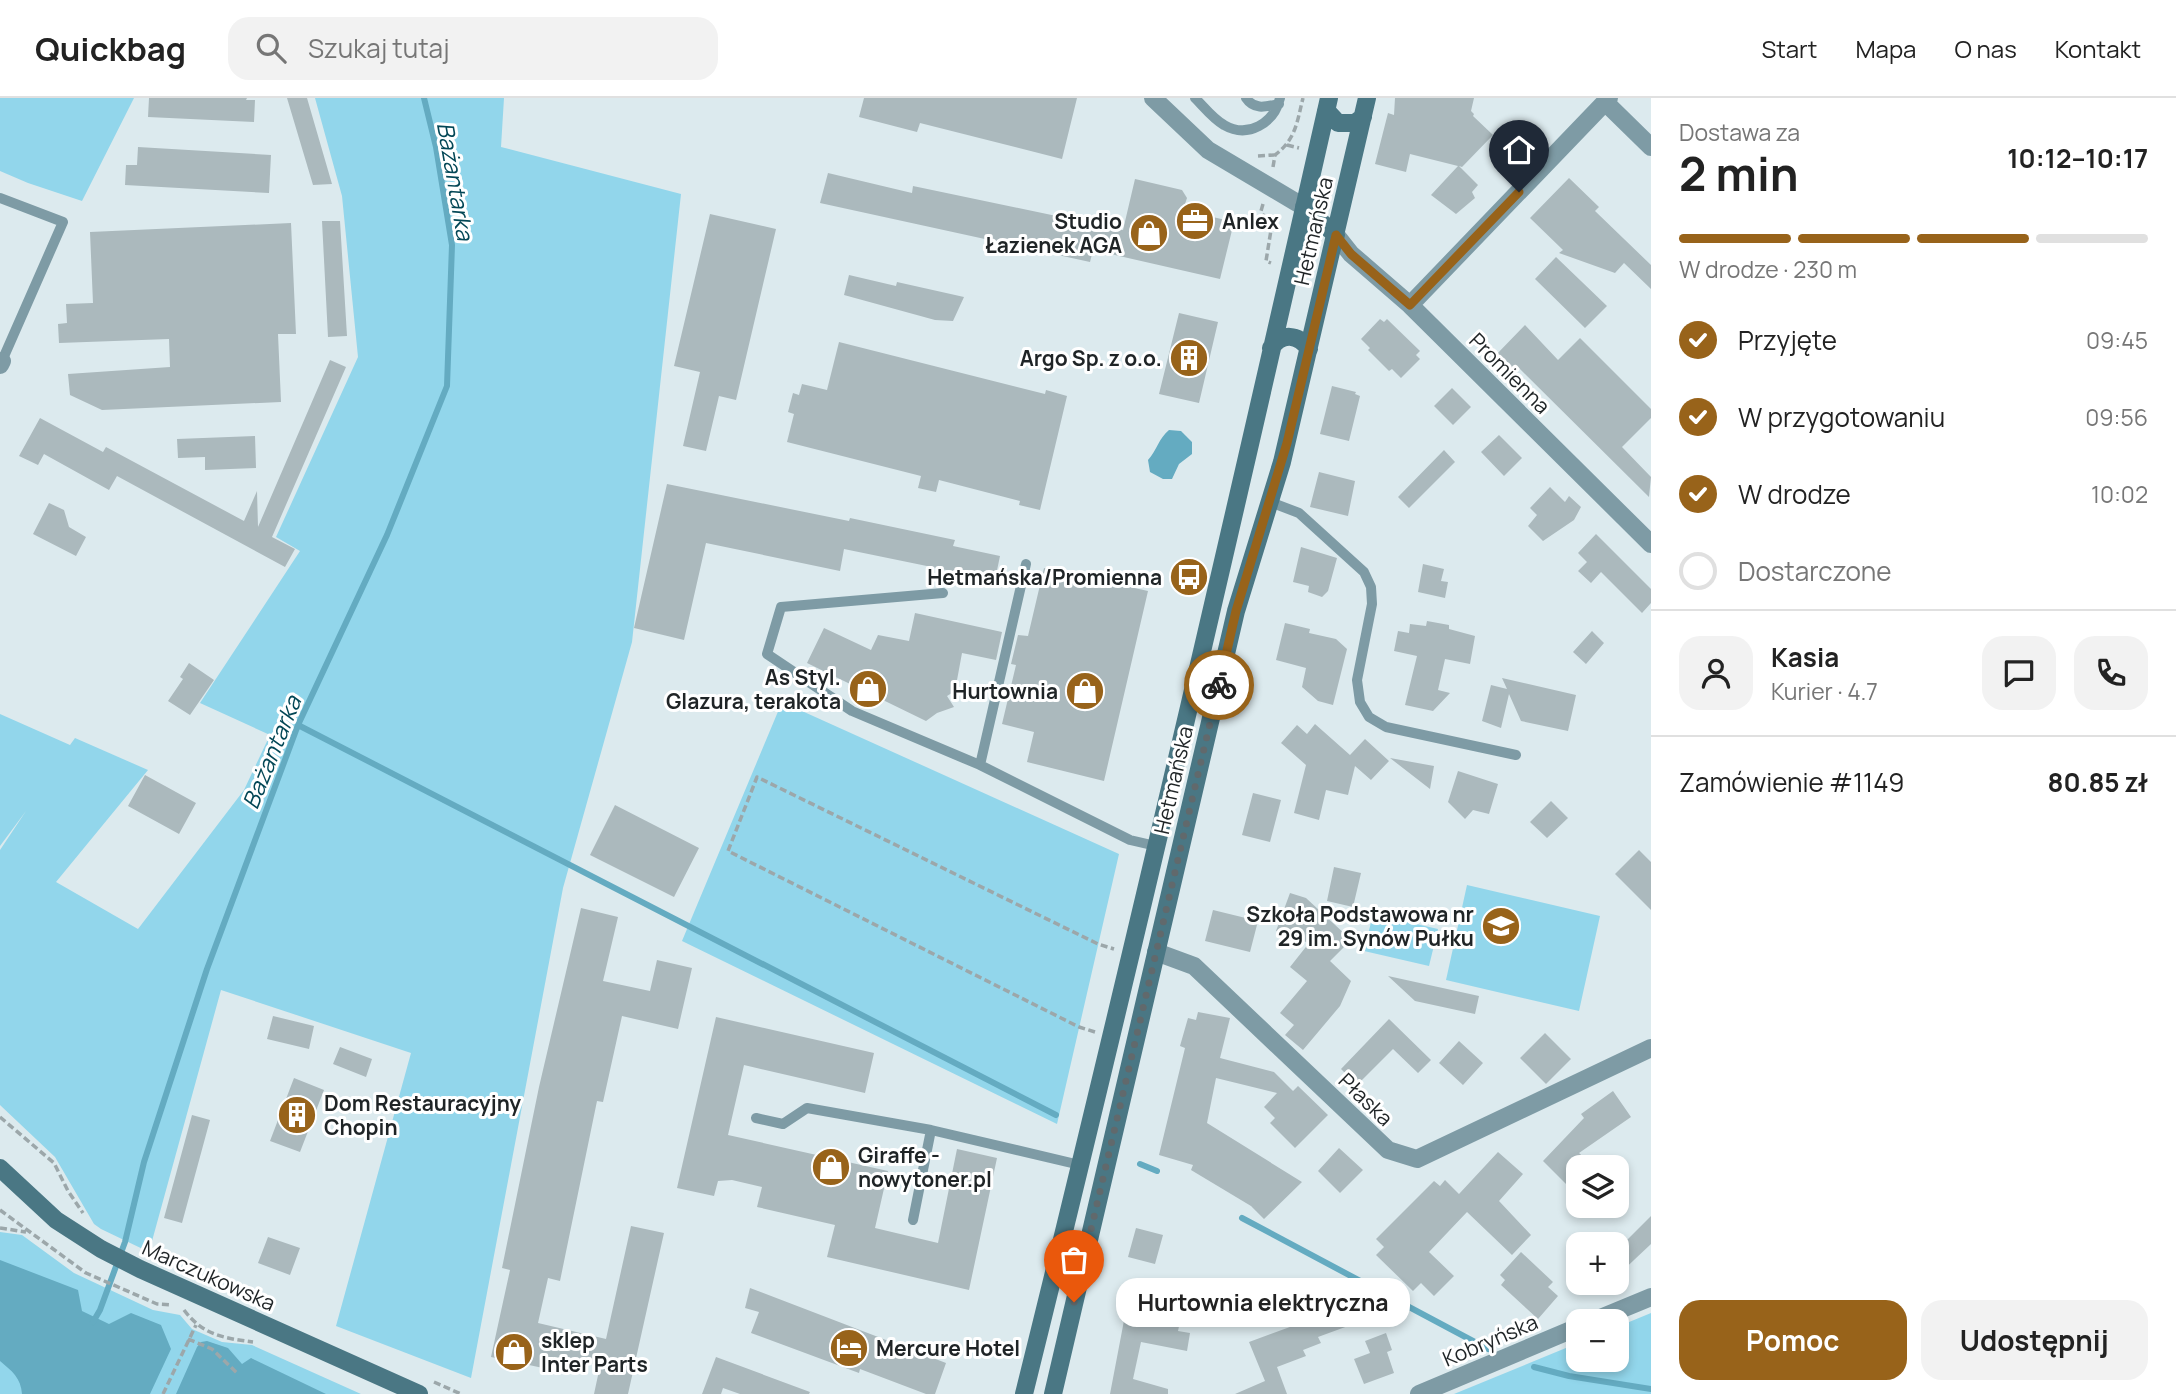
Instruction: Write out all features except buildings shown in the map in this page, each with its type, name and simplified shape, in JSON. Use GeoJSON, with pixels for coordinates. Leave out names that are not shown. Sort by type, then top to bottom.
{"type":"FeatureCollection","features":[{"type":"Feature","properties":{"kind":"main road","name":"Hetmańska"},"geometry":{"type":"LineString","coordinates":[[1053,1394],[1236,611],[1270,502],[1309,349],[1367,98]]}},
{"type":"Feature","properties":{"kind":"main road","name":"Hetmańska"},"geometry":{"type":"LineString","coordinates":[[1024,1394],[1216,596],[1327,104]]}},
{"type":"Feature","properties":{"kind":"main road"},"geometry":{"type":"LineString","coordinates":[[1327,104],[1331,118],[1338,123],[1356,123],[1363,117]]}},
{"type":"Feature","properties":{"kind":"main road"},"geometry":{"type":"LineString","coordinates":[[1304,207],[1336,235]]}},
{"type":"Feature","properties":{"kind":"main road"},"geometry":{"type":"LineString","coordinates":[[1271,348],[1280,339],[1293,337],[1305,343],[1309,349]]}},
{"type":"Feature","properties":{"kind":"main road","name":"Marczukowska"},"geometry":{"type":"LineString","coordinates":[[0,1168],[57,1220],[102,1250],[419,1394]]}},
{"type":"Feature","properties":{"kind":"street"},"geometry":{"type":"LineString","coordinates":[[1153,98],[1208,150],[1304,207]]}},
{"type":"Feature","properties":{"kind":"street"},"geometry":{"type":"LineString","coordinates":[[1410,305],[1607,100],[1651,147]]}},
{"type":"Feature","properties":{"kind":"street","name":"Promienna"},"geometry":{"type":"LineString","coordinates":[[1336,235],[1351,254],[1410,305],[1651,544]]}},
{"type":"Feature","properties":{"kind":"street","name":"Płaska"},"geometry":{"type":"LineString","coordinates":[[1156,952],[1194,966],[1388,1150],[1417,1159],[1651,1048]]}},
{"type":"Feature","properties":{"kind":"street"},"geometry":{"type":"LineString","coordinates":[[1622,1309],[1651,1297]]}},
{"type":"Feature","properties":{"kind":"street","name":"Kobryńska"},"geometry":{"type":"LineString","coordinates":[[1419,1394],[1566,1332]]}},
{"type":"Feature","properties":{"kind":"lane"},"geometry":{"type":"LineString","coordinates":[[1246,98],[1255,106],[1263,108],[1279,101]]}},
{"type":"Feature","properties":{"kind":"lane"},"geometry":{"type":"LineString","coordinates":[[1197,99],[1223,124],[1244,130],[1256,128],[1266,122],[1279,101]]}},
{"type":"Feature","properties":{"kind":"lane"},"geometry":{"type":"LineString","coordinates":[[0,198],[63,222],[1,362]]}},
{"type":"Feature","properties":{"kind":"lane"},"geometry":{"type":"LineString","coordinates":[[1270,502],[1299,513],[1364,572],[1371,587],[1372,604],[1357,680],[1360,702],[1369,718],[1386,727],[1516,755]]}},
{"type":"Feature","properties":{"kind":"lane"},"geometry":{"type":"LineString","coordinates":[[980,765],[1026,564]]}},
{"type":"Feature","properties":{"kind":"lane"},"geometry":{"type":"LineString","coordinates":[[943,593],[780,607],[767,654],[852,711],[980,765],[1129,840],[1156,846]]}},
{"type":"Feature","properties":{"kind":"lane"},"geometry":{"type":"LineString","coordinates":[[757,1118],[782,1124],[807,1108],[932,1130],[1080,1166]]}},
{"type":"Feature","properties":{"kind":"lane"},"geometry":{"type":"LineString","coordinates":[[913,1220],[932,1130]]}},
{"type":"Feature","properties":{"kind":"path"},"geometry":{"type":"LineString","coordinates":[[1287,145],[1295,129],[1303,98]]}},
{"type":"Feature","properties":{"kind":"path"},"geometry":{"type":"LineString","coordinates":[[1110,1037],[1079,1027],[728,851],[757,777],[1098,944],[1129,954]]}},
{"type":"Feature","properties":{"kind":"path"},"geometry":{"type":"LineString","coordinates":[[0,1117],[54,1163],[68,1191],[84,1213]]}},
{"type":"Feature","properties":{"kind":"path"},"geometry":{"type":"LineString","coordinates":[[0,1210],[86,1273],[137,1294]]}},
{"type":"Feature","properties":{"kind":"path"},"geometry":{"type":"LineString","coordinates":[[0,1228],[28,1232]]}},
{"type":"Feature","properties":{"kind":"path"},"geometry":{"type":"LineString","coordinates":[[181,1306],[196,1325],[226,1339],[258,1342]]}},
{"type":"Feature","properties":{"kind":"path"},"geometry":{"type":"LineString","coordinates":[[163,1394],[196,1325]]}},
{"type":"Feature","properties":{"kind":"path"},"geometry":{"type":"LineString","coordinates":[[188,1339],[212,1349],[237,1373]]}},
{"type":"Feature","properties":{"kind":"shaded area"},"geometry":{"type":"Polygon","coordinates":[[[0,98],[134,98],[82,201],[0,171],[0,98]]]}},
{"type":"Feature","properties":{"kind":"shaded area"},"geometry":{"type":"Polygon","coordinates":[[[315,98],[504,98],[501,147],[681,194],[632,642],[563,888],[471,1378],[336,1326],[411,1053],[221,990],[149,1252],[94,1224],[55,1157],[0,1105],[0,850],[26,811],[0,846],[0,714],[70,745],[75,738],[148,770],[56,882],[138,929],[244,790],[270,735],[200,703],[300,551],[276,537],[358,357],[342,196],[315,98]]]}},
{"type":"Feature","properties":{"kind":"shaded area"},"geometry":{"type":"Polygon","coordinates":[[[1169,430],[1181,431],[1192,442],[1192,454],[1179,464],[1172,479],[1163,479],[1150,472],[1148,460],[1169,430]]]}},
{"type":"Feature","properties":{"kind":"shaded area"},"geometry":{"type":"Polygon","coordinates":[[[782,702],[1119,854],[1057,1124],[682,941],[782,702]]]}},
{"type":"Feature","properties":{"kind":"shaded area"},"geometry":{"type":"Polygon","coordinates":[[[1467,885],[1600,916],[1579,1011],[1446,980],[1467,885]]]}},
{"type":"Feature","properties":{"kind":"shaded area"},"geometry":{"type":"Polygon","coordinates":[[[1373,914],[1438,929],[1429,966],[1364,951],[1373,914]]]}},
{"type":"Feature","properties":{"kind":"shaded area"},"geometry":{"type":"Polygon","coordinates":[[[0,1232],[22,1235],[74,1273],[153,1310],[180,1315],[192,1329],[222,1342],[252,1345],[361,1394],[0,1394],[0,1232]]]}},
{"type":"Feature","properties":{"kind":"shaded area"},"geometry":{"type":"Polygon","coordinates":[[[0,1260],[78,1290],[82,1311],[109,1324],[131,1313],[161,1325],[171,1349],[150,1394],[22,1394],[18,1379],[0,1361],[0,1260]]]}},
{"type":"Feature","properties":{"kind":"shaded area"},"geometry":{"type":"Polygon","coordinates":[[[1651,1313],[1651,1394],[1454,1394],[1566,1348],[1566,1372],[1629,1372],[1629,1322],[1651,1313]]]}},
{"type":"Feature","properties":{"kind":"shaded area"},"geometry":{"type":"Polygon","coordinates":[[[207,1341],[228,1348],[242,1364],[251,1358],[326,1394],[176,1394],[197,1347],[201,1342],[207,1341]]]}},
{"type":"Feature","properties":{"kind":"waterway","name":"Bażantarka"},"geometry":{"type":"LineString","coordinates":[[93,1322],[125,1242],[144,1162],[207,969],[298,725],[387,535],[447,386],[452,245],[436,147],[424,98]]}},
{"type":"Feature","properties":{"kind":"waterway"},"geometry":{"type":"LineString","coordinates":[[298,725],[1056,1115]]}},
{"type":"Feature","properties":{"kind":"waterway"},"geometry":{"type":"LineString","coordinates":[[1140,1164],[1157,1171]]}},
{"type":"Feature","properties":{"kind":"waterway"},"geometry":{"type":"LineString","coordinates":[[1242,1218],[1488,1349]]}},
{"type":"Feature","properties":{"kind":"waterway"},"geometry":{"type":"LineString","coordinates":[[1534,1367],[1569,1376],[1651,1389]]}},
{"type":"Feature","properties":{"kind":"way so far"},"geometry":{"type":"LineString","coordinates":[[1074,1302],[1219,685]]}},
{"type":"Feature","properties":{"kind":"place","name":"Anlex"},"geometry":{"type":"Point","coordinates":[1195,221]}},
{"type":"Feature","properties":{"kind":"place","name":"Studio Łazienek AGA"},"geometry":{"type":"Point","coordinates":[1149,233]}},
{"type":"Feature","properties":{"kind":"place","name":"Argo Sp. z o.o."},"geometry":{"type":"Point","coordinates":[1189,358]}},
{"type":"Feature","properties":{"kind":"place","name":"Hetmańska/Promienna"},"geometry":{"type":"Point","coordinates":[1189,577]}},
{"type":"Feature","properties":{"kind":"place","name":"As Styl. Glazura, terakota"},"geometry":{"type":"Point","coordinates":[868,689]}},
{"type":"Feature","properties":{"kind":"place","name":"Hurtownia"},"geometry":{"type":"Point","coordinates":[1085,691]}},
{"type":"Feature","properties":{"kind":"place","name":"Szkoła Podstawowa nr 29 im. Synów Pułku"},"geometry":{"type":"Point","coordinates":[1501,926]}},
{"type":"Feature","properties":{"kind":"place","name":"Dom Restauracyjny Chopin"},"geometry":{"type":"Point","coordinates":[297,1115]}},
{"type":"Feature","properties":{"kind":"place","name":"Giraffe - nowytoner.pl"},"geometry":{"type":"Point","coordinates":[831,1167]}},
{"type":"Feature","properties":{"kind":"place","name":"Hurtownia elektryczna"},"geometry":{"type":"Point","coordinates":[1074,1302]}},
{"type":"Feature","properties":{"kind":"place","name":"Mercure Hotel"},"geometry":{"type":"Point","coordinates":[849,1348]}},
{"type":"Feature","properties":{"kind":"place","name":"sklep Inter Parts"},"geometry":{"type":"Point","coordinates":[514,1352]}},
{"type":"Feature","properties":{"kind":"route"},"geometry":{"type":"LineString","coordinates":[[1219,685],[1236,611],[1287,443],[1336,235],[1351,254],[1410,305],[1519,192]]}}]}
